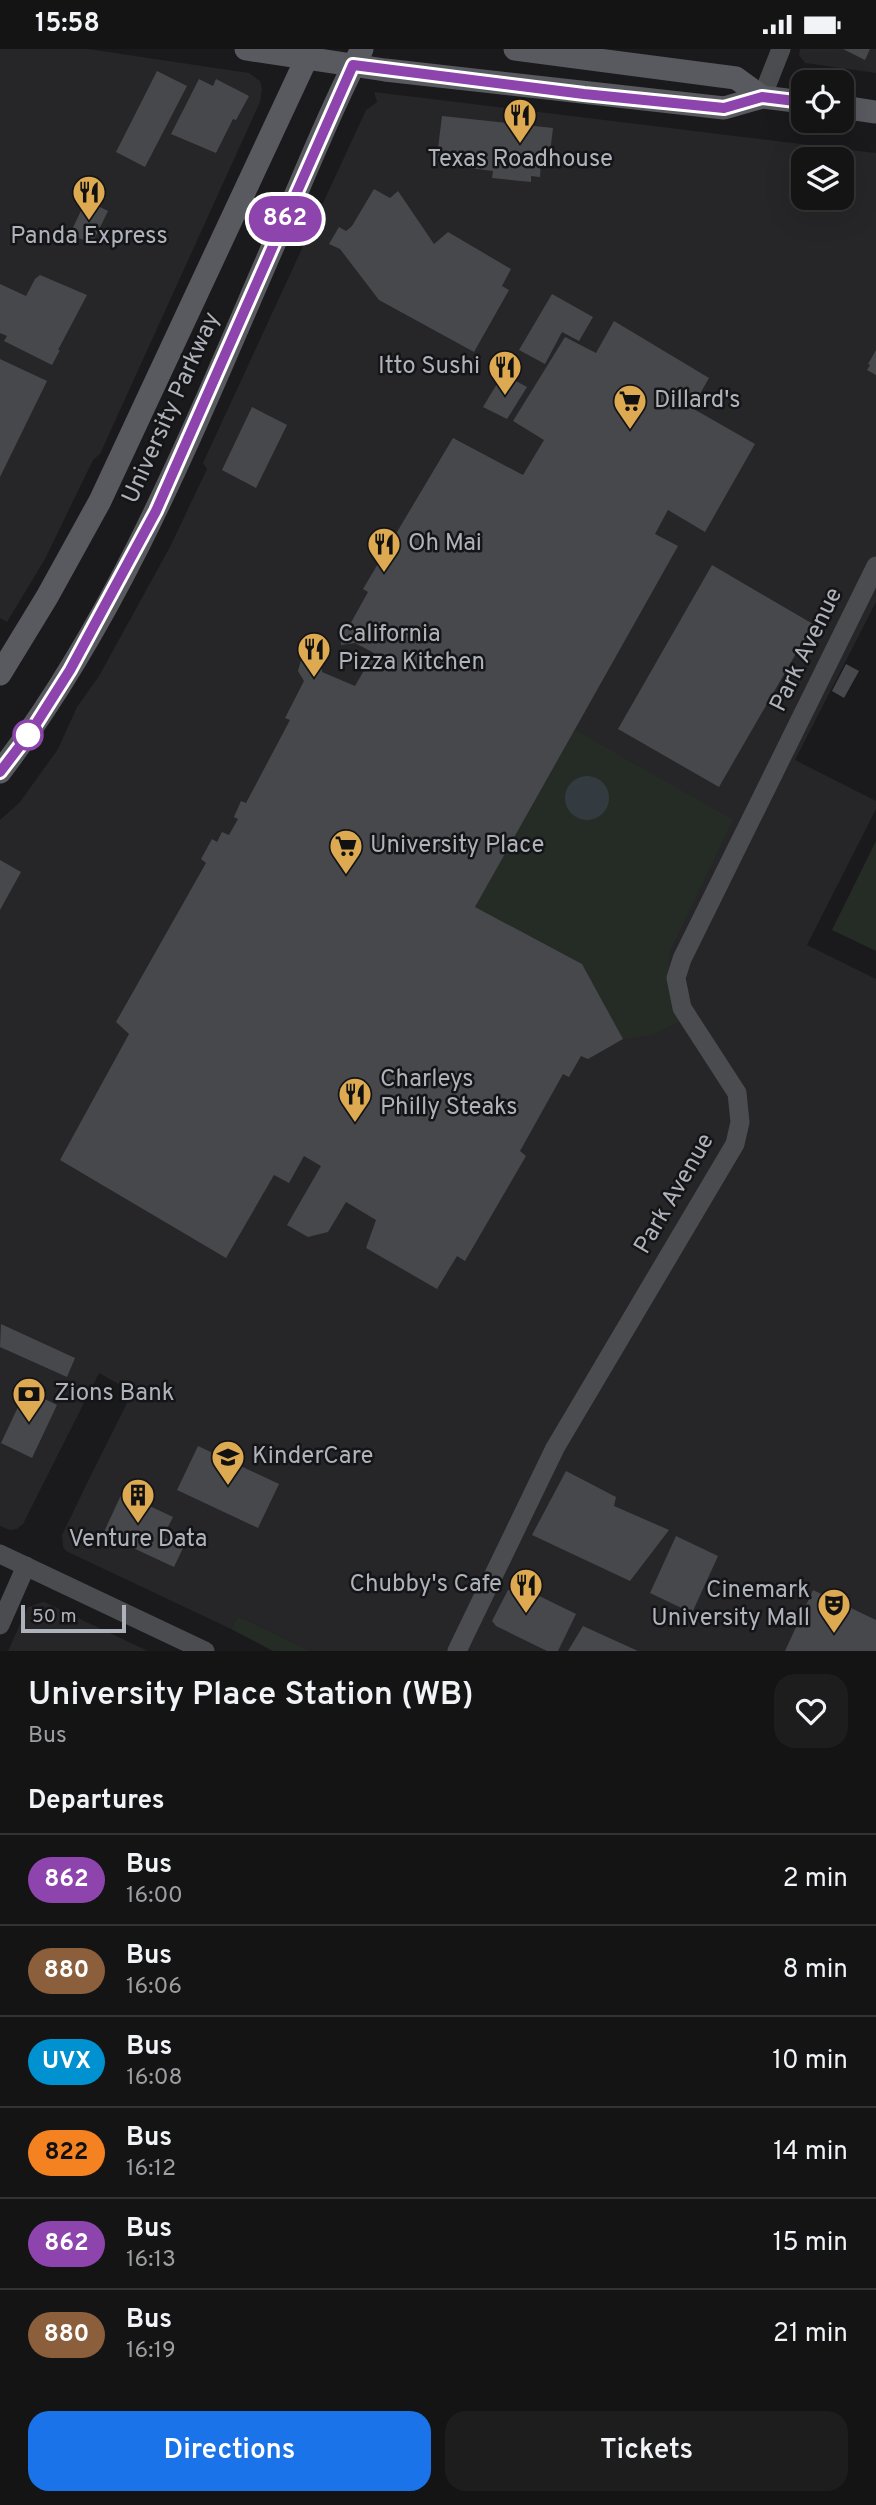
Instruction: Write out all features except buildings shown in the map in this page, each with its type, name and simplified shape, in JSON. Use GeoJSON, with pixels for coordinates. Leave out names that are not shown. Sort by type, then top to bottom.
{"type":"FeatureCollection","features":[{"type":"Feature","properties":{"kind":"main road"},"geometry":{"type":"LineString","coordinates":[[246,49],[358,57],[584,94],[724,108],[762,97],[791,101]]}},
{"type":"Feature","properties":{"kind":"main road"},"geometry":{"type":"LineString","coordinates":[[515,49],[736,78],[762,97]]}},
{"type":"Feature","properties":{"kind":"main road","name":"University Parkway"},"geometry":{"type":"LineString","coordinates":[[0,674],[47,597],[100,501],[309,53]]}},
{"type":"Feature","properties":{"kind":"main road","name":"University Parkway"},"geometry":{"type":"LineString","coordinates":[[0,772],[32,730],[70,670],[156,511],[358,57]]}},
{"type":"Feature","properties":{"kind":"main road"},"geometry":{"type":"LineString","coordinates":[[854,109],[876,112]]}},
{"type":"Feature","properties":{"kind":"street"},"geometry":{"type":"LineString","coordinates":[[762,97],[781,49]]}},
{"type":"Feature","properties":{"kind":"street","name":"Park Avenue"},"geometry":{"type":"LineString","coordinates":[[457,1651],[555,1448],[734,1144],[740,1122],[737,1093],[682,1007],[676,978],[682,959],[876,566]]}},
{"type":"Feature","properties":{"kind":"street"},"geometry":{"type":"LineString","coordinates":[[0,1554],[205,1651]]}},
{"type":"Feature","properties":{"kind":"street"},"geometry":{"type":"LineString","coordinates":[[0,1625],[26,1566]]}},
{"type":"Feature","properties":{"kind":"shaded area"},"geometry":{"type":"Polygon","coordinates":[[[0,49],[88,49],[249,73],[260,81],[262,89],[260,102],[100,454],[93,460],[45,559],[7,622],[0,618],[0,49]]]}},
{"type":"Feature","properties":{"kind":"shaded area"},"geometry":{"type":"Polygon","coordinates":[[[800,49],[876,49],[876,73],[805,63],[799,55],[800,49]]]}},
{"type":"Feature","properties":{"kind":"shaded area","name":"University Place"},"geometry":{"type":"Polygon","coordinates":[[[374,92],[827,147],[791,147],[791,210],[854,210],[854,150],[876,153],[876,602],[795,760],[876,801],[876,809],[807,945],[876,979],[876,1651],[311,1651],[238,1616],[231,1629],[66,1551],[63,1547],[62,1535],[90,1477],[129,1399],[138,1395],[99,1373],[23,1524],[10,1530],[0,1526],[0,820],[20,802],[58,749],[77,707],[99,676],[171,545],[207,469],[203,463],[366,110],[377,102],[374,92]]]}},
{"type":"Feature","properties":{"kind":"shaded area"},"geometry":{"type":"Polygon","coordinates":[[[575,730],[733,820],[669,953],[669,988],[680,1021],[652,1035],[623,1039],[582,964],[475,907],[575,730]]]}},
{"type":"Feature","properties":{"kind":"shaded area"},"geometry":{"type":"Polygon","coordinates":[[[587,776],[602,783],[609,798],[602,813],[587,820],[572,813],[565,798],[572,783],[587,776]]]}},
{"type":"Feature","properties":{"kind":"shaded area"},"geometry":{"type":"Polygon","coordinates":[[[876,841],[876,951],[832,930],[876,841]]]}},
{"type":"Feature","properties":{"kind":"shaded area"},"geometry":{"type":"Polygon","coordinates":[[[43,1602],[148,1651],[8,1651],[28,1607],[43,1602]]]}},
{"type":"Feature","properties":{"kind":"shaded area"},"geometry":{"type":"Polygon","coordinates":[[[238,1616],[311,1651],[273,1651],[231,1629],[238,1616]]]}},
{"type":"Feature","properties":{"kind":"bus line","name":"862"},"geometry":{"type":"LineString","coordinates":[[0,772],[32,730],[70,670],[106,608],[156,511],[353,65],[584,94],[724,108],[762,97],[791,101]]}},
{"type":"Feature","properties":{"kind":"place","name":"Texas Roadhouse"},"geometry":{"type":"Point","coordinates":[520,145]}},
{"type":"Feature","properties":{"kind":"place","name":"Panda Express"},"geometry":{"type":"Point","coordinates":[89,222]}},
{"type":"Feature","properties":{"kind":"place","name":"Itto Sushi"},"geometry":{"type":"Point","coordinates":[505,397]}},
{"type":"Feature","properties":{"kind":"place","name":"Dillard's"},"geometry":{"type":"Point","coordinates":[630,431]}},
{"type":"Feature","properties":{"kind":"place","name":"Oh Mai"},"geometry":{"type":"Point","coordinates":[384,574]}},
{"type":"Feature","properties":{"kind":"place","name":"California Pizza Kitchen"},"geometry":{"type":"Point","coordinates":[314,679]}},
{"type":"Feature","properties":{"kind":"place","name":"University Place"},"geometry":{"type":"Point","coordinates":[346,876]}},
{"type":"Feature","properties":{"kind":"place","name":"Charleys Philly Steaks"},"geometry":{"type":"Point","coordinates":[355,1124]}},
{"type":"Feature","properties":{"kind":"place","name":"Zions Bank"},"geometry":{"type":"Point","coordinates":[29,1424]}},
{"type":"Feature","properties":{"kind":"place","name":"KinderCare"},"geometry":{"type":"Point","coordinates":[228,1487]}},
{"type":"Feature","properties":{"kind":"place","name":"Venture Data"},"geometry":{"type":"Point","coordinates":[138,1525]}},
{"type":"Feature","properties":{"kind":"place","name":"Chubby's Cafe"},"geometry":{"type":"Point","coordinates":[526,1615]}},
{"type":"Feature","properties":{"kind":"place","name":"Cinemark University Mall"},"geometry":{"type":"Point","coordinates":[834,1635]}}]}
